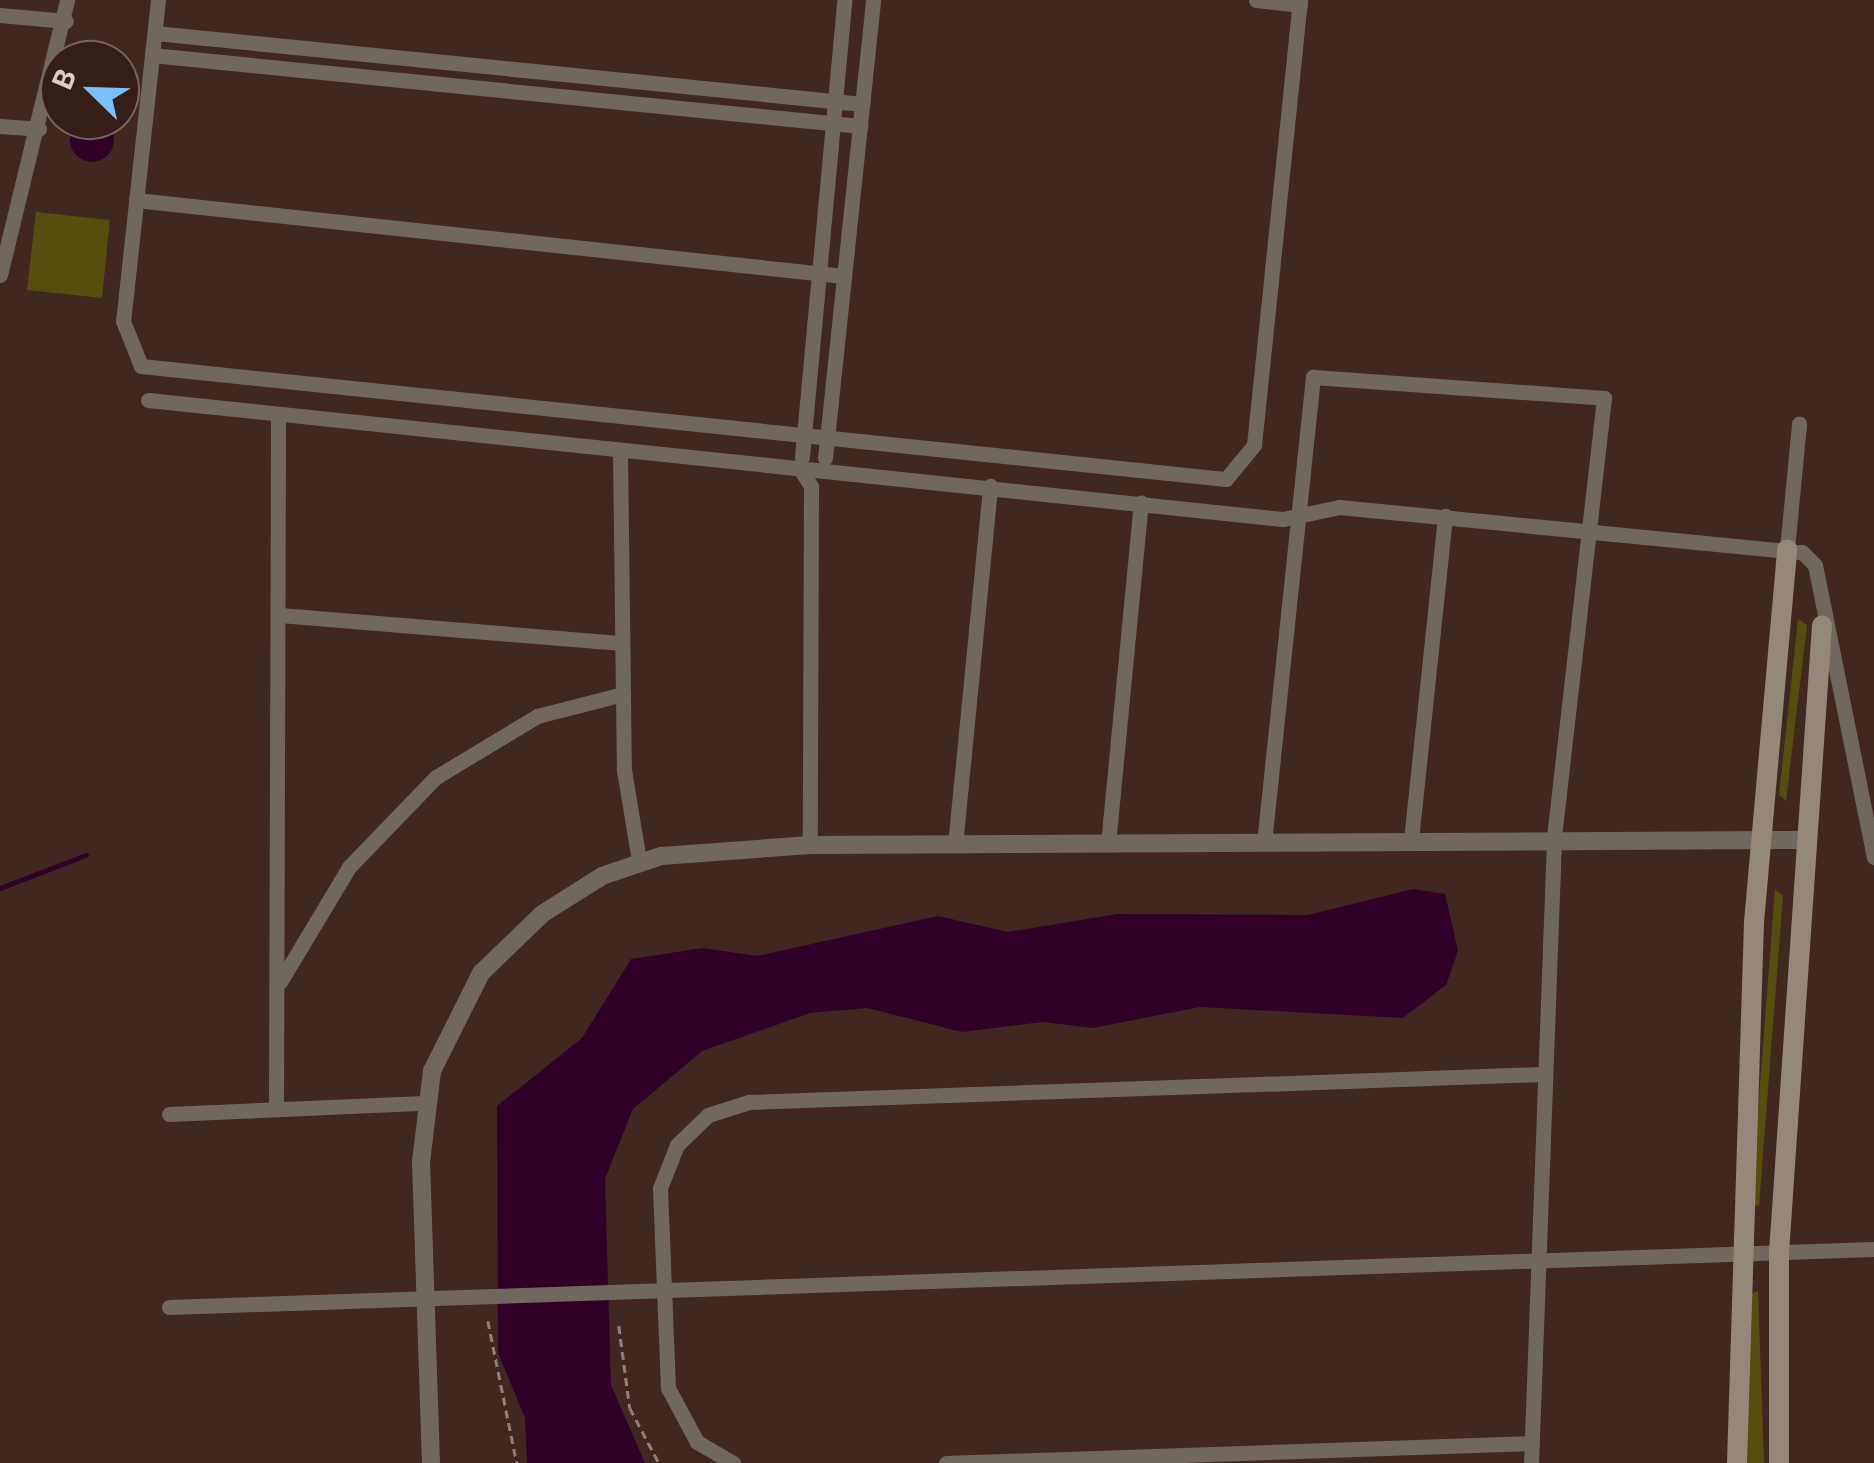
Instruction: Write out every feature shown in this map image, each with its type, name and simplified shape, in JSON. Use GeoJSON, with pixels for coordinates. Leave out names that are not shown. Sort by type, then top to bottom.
{"type":"FeatureCollection","features":[{"type":"Feature","properties":{"kind":"main road"},"geometry":{"type":"LineString","coordinates":[[1737,1463],[1736,1256],[1760,836],[1786,549]]}},
{"type":"Feature","properties":{"kind":"main road"},"geometry":{"type":"LineString","coordinates":[[1779,1463],[1779,1254],[1822,625]]}},
{"type":"Feature","properties":{"kind":"street"},"geometry":{"type":"LineString","coordinates":[[0,276],[7,226],[38,129],[66,21],[67,0]]}},
{"type":"Feature","properties":{"kind":"street"},"geometry":{"type":"LineString","coordinates":[[158,0],[124,321],[141,366],[1226,479],[1254,445],[1300,3],[1256,0]]}},
{"type":"Feature","properties":{"kind":"street"},"geometry":{"type":"LineString","coordinates":[[810,845],[811,486],[801,463],[815,272],[844,0]]}},
{"type":"Feature","properties":{"kind":"street"},"geometry":{"type":"LineString","coordinates":[[811,486],[824,464],[873,0]]}},
{"type":"Feature","properties":{"kind":"street"},"geometry":{"type":"LineString","coordinates":[[0,15],[66,21]]}},
{"type":"Feature","properties":{"kind":"street"},"geometry":{"type":"LineString","coordinates":[[155,33],[862,104]]}},
{"type":"Feature","properties":{"kind":"street"},"geometry":{"type":"LineString","coordinates":[[313,71],[314,50]]}},
{"type":"Feature","properties":{"kind":"street"},"geometry":{"type":"LineString","coordinates":[[152,55],[860,126]]}},
{"type":"Feature","properties":{"kind":"street"},"geometry":{"type":"LineString","coordinates":[[478,88],[480,66]]}},
{"type":"Feature","properties":{"kind":"street"},"geometry":{"type":"LineString","coordinates":[[638,104],[640,83]]}},
{"type":"Feature","properties":{"kind":"street"},"geometry":{"type":"LineString","coordinates":[[0,126],[38,129]]}},
{"type":"Feature","properties":{"kind":"street"},"geometry":{"type":"LineString","coordinates":[[136,200],[844,276]]}},
{"type":"Feature","properties":{"kind":"street"},"geometry":{"type":"LineString","coordinates":[[1264,843],[1313,376],[1353,376],[1604,398],[1594,529],[1554,840],[1542,1074],[1532,1463]]}},
{"type":"Feature","properties":{"kind":"street"},"geometry":{"type":"LineString","coordinates":[[148,400],[620,451],[824,464],[1283,519],[1299,510],[1444,516],[1786,549],[1815,566],[1822,625],[1874,856]]}},
{"type":"Feature","properties":{"kind":"street"},"geometry":{"type":"LineString","coordinates":[[276,1108],[278,414]]}},
{"type":"Feature","properties":{"kind":"street"},"geometry":{"type":"LineString","coordinates":[[1786,549],[1799,424]]}},
{"type":"Feature","properties":{"kind":"street"},"geometry":{"type":"LineString","coordinates":[[620,451],[623,694],[639,861]]}},
{"type":"Feature","properties":{"kind":"street"},"geometry":{"type":"LineString","coordinates":[[955,845],[990,486]]}},
{"type":"Feature","properties":{"kind":"street"},"geometry":{"type":"LineString","coordinates":[[1108,844],[1141,503]]}},
{"type":"Feature","properties":{"kind":"street"},"geometry":{"type":"LineString","coordinates":[[1411,840],[1444,516]]}},
{"type":"Feature","properties":{"kind":"street"},"geometry":{"type":"LineString","coordinates":[[280,615],[622,642]]}},
{"type":"Feature","properties":{"kind":"street"},"geometry":{"type":"LineString","coordinates":[[278,985],[349,867],[436,777],[538,716],[623,694]]}},
{"type":"Feature","properties":{"kind":"street"},"geometry":{"type":"LineString","coordinates":[[431,1463],[422,1297],[424,1103],[441,1042],[481,973],[542,914],[639,861],[810,845],[1760,836],[1807,840]]}},
{"type":"Feature","properties":{"kind":"street"},"geometry":{"type":"LineString","coordinates":[[733,1463],[698,1442],[675,1410],[664,1294],[663,1172],[687,1132],[734,1104],[1542,1074]]}},
{"type":"Feature","properties":{"kind":"street"},"geometry":{"type":"LineString","coordinates":[[169,1114],[424,1103]]}},
{"type":"Feature","properties":{"kind":"street"},"geometry":{"type":"LineString","coordinates":[[169,1307],[422,1297],[664,1294],[941,1276],[1874,1250]]}},
{"type":"Feature","properties":{"kind":"street"},"geometry":{"type":"LineString","coordinates":[[946,1463],[1532,1443]]}},
{"type":"Feature","properties":{"kind":"path"},"geometry":{"type":"LineString","coordinates":[[488,1322],[516,1463]]}},
{"type":"Feature","properties":{"kind":"path"},"geometry":{"type":"LineString","coordinates":[[619,1326],[630,1408],[659,1463]]}},
{"type":"Feature","properties":{"kind":"shaded area"},"geometry":{"type":"Polygon","coordinates":[[[70,140],[114,140],[107,155],[92,162],[72,148],[70,140]]]}},
{"type":"Feature","properties":{"kind":"shaded area"},"geometry":{"type":"Polygon","coordinates":[[[36,212],[110,220],[102,298],[27,290],[36,212]]]}},
{"type":"Feature","properties":{"kind":"shaded area"},"geometry":{"type":"Polygon","coordinates":[[[1798,619],[1807,625],[1786,801],[1779,795],[1798,619]]]}},
{"type":"Feature","properties":{"kind":"shaded area"},"geometry":{"type":"Polygon","coordinates":[[[1413,889],[1445,894],[1458,951],[1446,985],[1403,1018],[1200,1007],[1093,1028],[1043,1022],[962,1032],[867,1008],[810,1013],[702,1051],[633,1109],[605,1179],[611,1385],[645,1463],[527,1463],[525,1418],[498,1353],[497,1106],[582,1038],[631,959],[702,948],[757,956],[938,916],[1008,932],[1117,914],[1308,915],[1413,889]]]}},
{"type":"Feature","properties":{"kind":"shaded area"},"geometry":{"type":"Polygon","coordinates":[[[1775,889],[1783,896],[1759,1206],[1751,1203],[1775,889]]]}},
{"type":"Feature","properties":{"kind":"shaded area"},"geometry":{"type":"Polygon","coordinates":[[[1758,1291],[1764,1463],[1746,1463],[1749,1295],[1758,1291]]]}},
{"type":"Feature","properties":{"kind":"waterway"},"geometry":{"type":"LineString","coordinates":[[0,888],[86,855]]}}]}
